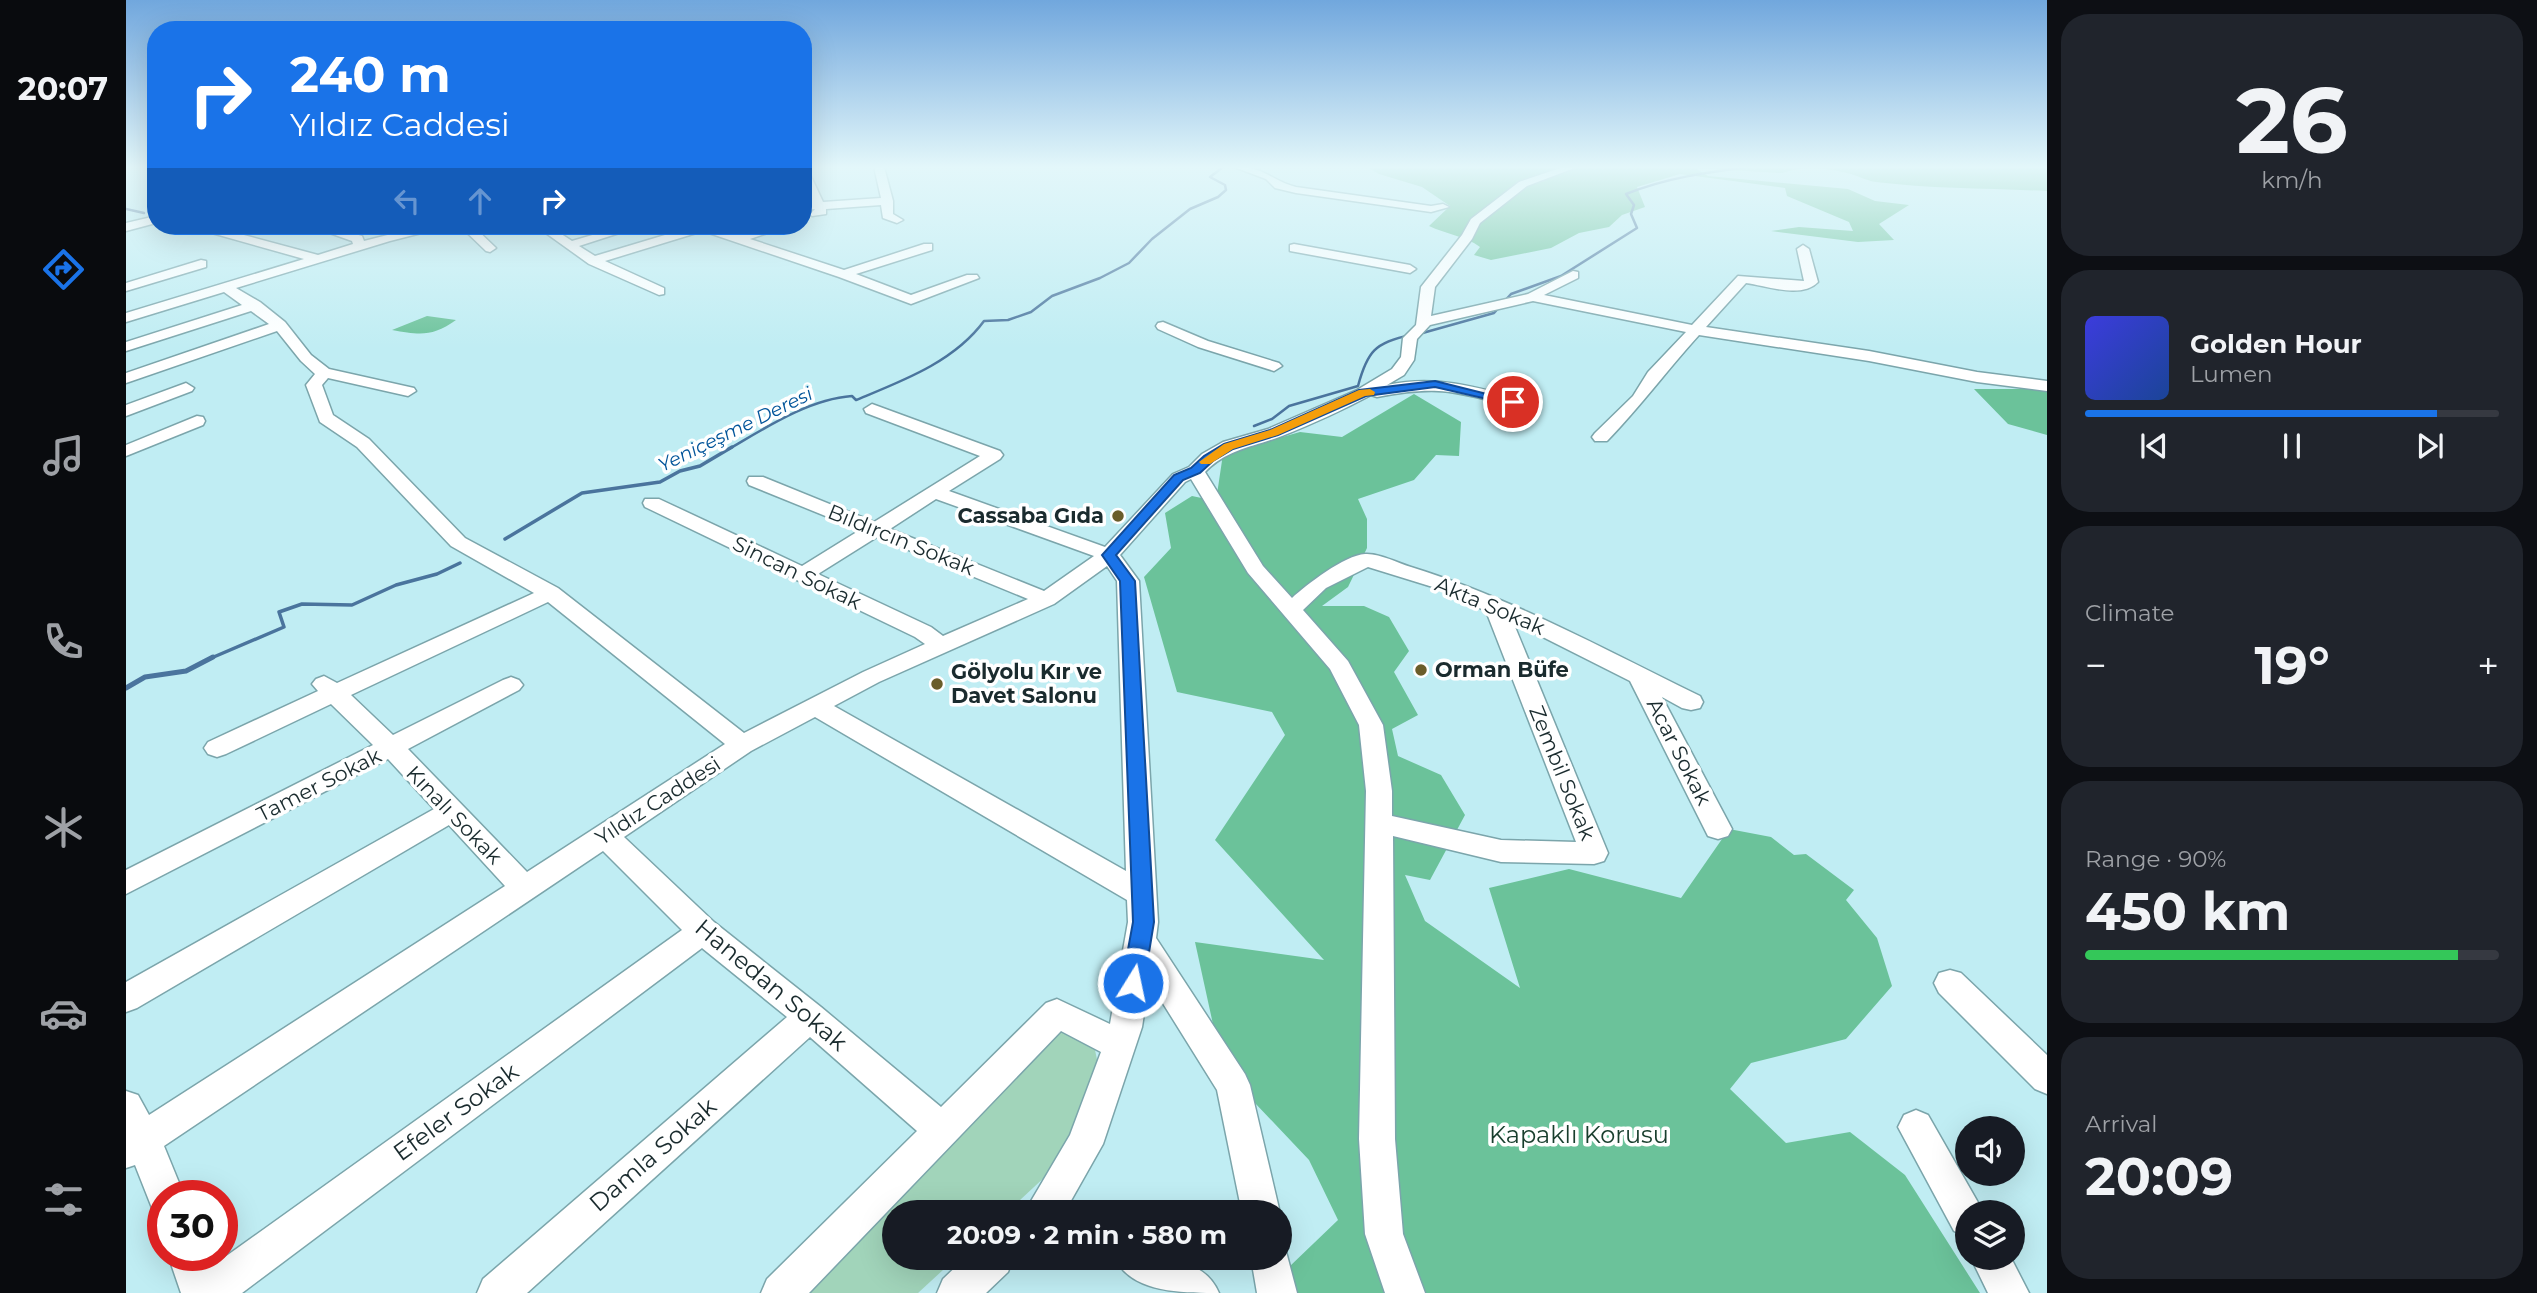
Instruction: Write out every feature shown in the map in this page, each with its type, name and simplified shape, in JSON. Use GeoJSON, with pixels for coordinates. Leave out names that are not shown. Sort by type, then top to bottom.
{"type":"FeatureCollection","features":[{"type":"Feature","properties":{"kind":"street"},"geometry":{"type":"LineString","coordinates":[[1363,393],[1398,372],[1409,357],[1410,338],[1423,326],[1428,287],[1472,227]]}},
{"type":"Feature","properties":{"kind":"street"},"geometry":{"type":"LineString","coordinates":[[230,235],[317,260]]}},
{"type":"Feature","properties":{"kind":"street"},"geometry":{"type":"LineString","coordinates":[[345,235],[358,239],[359,247]]}},
{"type":"Feature","properties":{"kind":"street"},"geometry":{"type":"LineString","coordinates":[[131,313],[317,260],[393,235]]}},
{"type":"Feature","properties":{"kind":"street"},"geometry":{"type":"LineString","coordinates":[[476,235],[491,248]]}},
{"type":"Feature","properties":{"kind":"street"},"geometry":{"type":"LineString","coordinates":[[559,235],[593,261],[659,290]]}},
{"type":"Feature","properties":{"kind":"street"},"geometry":{"type":"LineString","coordinates":[[570,245],[604,235]]}},
{"type":"Feature","properties":{"kind":"street"},"geometry":{"type":"LineString","coordinates":[[593,261],[679,235]]}},
{"type":"Feature","properties":{"kind":"street"},"geometry":{"type":"LineString","coordinates":[[726,235],[844,274],[911,300],[972,278]]}},
{"type":"Feature","properties":{"kind":"street"},"geometry":{"type":"LineString","coordinates":[[737,239],[751,235]]}},
{"type":"Feature","properties":{"kind":"street"},"geometry":{"type":"LineString","coordinates":[[844,274],[928,247]]}},
{"type":"Feature","properties":{"kind":"street"},"geometry":{"type":"LineString","coordinates":[[1294,248],[1410,269]]}},
{"type":"Feature","properties":{"kind":"street"},"geometry":{"type":"LineString","coordinates":[[1601,437],[1639,399],[1654,375],[1743,279],[1804,288],[1811,282],[1803,249]]}},
{"type":"Feature","properties":{"kind":"street"},"geometry":{"type":"LineString","coordinates":[[126,287],[201,264]]}},
{"type":"Feature","properties":{"kind":"street"},"geometry":{"type":"LineString","coordinates":[[1533,297],[1541,289],[1563,284],[1573,275]]}},
{"type":"Feature","properties":{"kind":"street"},"geometry":{"type":"LineString","coordinates":[[224,286],[255,305],[280,325],[306,358],[324,373],[408,390]]}},
{"type":"Feature","properties":{"kind":"street"},"geometry":{"type":"LineString","coordinates":[[1423,322],[1533,297],[1696,330],[1869,356],[1976,377],[2047,386]]}},
{"type":"Feature","properties":{"kind":"street"},"geometry":{"type":"LineString","coordinates":[[126,347],[255,305]]}},
{"type":"Feature","properties":{"kind":"street"},"geometry":{"type":"LineString","coordinates":[[126,378],[280,325]]}},
{"type":"Feature","properties":{"kind":"street"},"geometry":{"type":"LineString","coordinates":[[1163,326],[1203,344],[1274,366]]}},
{"type":"Feature","properties":{"kind":"street"},"geometry":{"type":"LineString","coordinates":[[324,373],[314,385],[326,418],[363,443],[458,542],[550,593],[742,744]]}},
{"type":"Feature","properties":{"kind":"street"},"geometry":{"type":"LineString","coordinates":[[1363,393],[1414,385],[1435,384],[1459,388],[1513,402],[1519,407],[1517,412],[1503,421]]}},
{"type":"Feature","properties":{"kind":"street"},"geometry":{"type":"LineString","coordinates":[[126,411],[186,388]]}},
{"type":"Feature","properties":{"kind":"street","name":"Yıldız Caddesi"},"geometry":{"type":"LineString","coordinates":[[135,1146],[742,744],[815,706],[1046,599],[1109,555],[1179,478],[1195,471],[1208,458],[1228,446],[1274,433],[1363,393]]}},
{"type":"Feature","properties":{"kind":"street"},"geometry":{"type":"LineString","coordinates":[[801,576],[994,455],[872,409]]}},
{"type":"Feature","properties":{"kind":"street"},"geometry":{"type":"LineString","coordinates":[[126,451],[197,421]]}},
{"type":"Feature","properties":{"kind":"street"},"geometry":{"type":"LineString","coordinates":[[1195,471],[1255,569],[1340,666],[1371,725],[1379,791],[1377,1139],[1384,1234],[1405,1293]]}},
{"type":"Feature","properties":{"kind":"street","name":"Bıldırcın Sokak"},"geometry":{"type":"LineString","coordinates":[[756,481],[1046,599]]}},
{"type":"Feature","properties":{"kind":"street"},"geometry":{"type":"LineString","coordinates":[[933,492],[1109,555],[1128,581],[1143,922],[1126,1027],[1085,1144],[1052,1200]]}},
{"type":"Feature","properties":{"kind":"street","name":"Sincan Sokak"},"geometry":{"type":"LineString","coordinates":[[652,503],[923,632],[941,646]]}},
{"type":"Feature","properties":{"kind":"street","name":"Akta Sokak"},"geometry":{"type":"LineString","coordinates":[[1291,610],[1320,584],[1366,560],[1443,584],[1495,606],[1691,702]]}},
{"type":"Feature","properties":{"kind":"street"},"geometry":{"type":"LineString","coordinates":[[217,748],[329,689],[550,593]]}},
{"type":"Feature","properties":{"kind":"street","name":"Zembil Sokak"},"geometry":{"type":"LineString","coordinates":[[1378,823],[1501,851],[1594,853],[1495,606]]}},
{"type":"Feature","properties":{"kind":"street","name":"Acar Sokak"},"geometry":{"type":"LineString","coordinates":[[1639,676],[1718,829]]}},
{"type":"Feature","properties":{"kind":"street","name":"Tamer Sokak"},"geometry":{"type":"LineString","coordinates":[[126,883],[511,685]]}},
{"type":"Feature","properties":{"kind":"street","name":"Kınalı Sokak"},"geometry":{"type":"LineString","coordinates":[[329,689],[392,748],[524,887]]}},
{"type":"Feature","properties":{"kind":"street"},"geometry":{"type":"LineString","coordinates":[[815,706],[1142,894]]}},
{"type":"Feature","properties":{"kind":"street"},"geometry":{"type":"LineString","coordinates":[[126,998],[450,812]]}},
{"type":"Feature","properties":{"kind":"street","name":"Hanedan Sokak"},"geometry":{"type":"LineString","coordinates":[[605,836],[703,931],[810,1017],[941,1129]]}},
{"type":"Feature","properties":{"kind":"street","name":"Efeler Sokak"},"geometry":{"type":"LineString","coordinates":[[209,1293],[703,931]]}},
{"type":"Feature","properties":{"kind":"street"},"geometry":{"type":"LineString","coordinates":[[1140,940],[1234,1085],[1258,1200]]}},
{"type":"Feature","properties":{"kind":"street"},"geometry":{"type":"LineString","coordinates":[[1950,983],[2047,1078]]}},
{"type":"Feature","properties":{"kind":"street"},"geometry":{"type":"LineString","coordinates":[[781,1293],[1057,1013],[1119,1045]]}},
{"type":"Feature","properties":{"kind":"street","name":"Damla Sokak"},"geometry":{"type":"LineString","coordinates":[[496,1293],[810,1017]]}},
{"type":"Feature","properties":{"kind":"street"},"geometry":{"type":"LineString","coordinates":[[126,1107],[135,1146],[156,1180]]}},
{"type":"Feature","properties":{"kind":"street"},"geometry":{"type":"LineString","coordinates":[[1916,1127],[1957,1200]]}},
{"type":"Feature","properties":{"kind":"street"},"geometry":{"type":"LineString","coordinates":[[957,1293],[981,1270]]}},
{"type":"Feature","properties":{"kind":"street"},"geometry":{"type":"LineString","coordinates":[[1156,1270],[1199,1293]]}},
{"type":"Feature","properties":{"kind":"street"},"geometry":{"type":"LineString","coordinates":[[1273,1270],[1278,1293]]}},
{"type":"Feature","properties":{"kind":"street"},"geometry":{"type":"LineString","coordinates":[[1997,1270],[2009,1293]]}},
{"type":"Feature","properties":{"kind":"street"},"geometry":{"type":"LineString","coordinates":[[193,1271],[201,1293]]}},
{"type":"Feature","properties":{"kind":"green space"},"geometry":{"type":"Polygon","coordinates":[[[1432,227],[1607,227],[1579,233],[1551,248],[1491,260],[1474,255],[1480,247],[1474,243],[1432,227]]]}},
{"type":"Feature","properties":{"kind":"green space"},"geometry":{"type":"Polygon","coordinates":[[[1804,227],[1853,231],[1851,227],[1882,227],[1894,240],[1858,242],[1771,231],[1804,227]]]}},
{"type":"Feature","properties":{"kind":"green space"},"geometry":{"type":"Polygon","coordinates":[[[427,316],[456,320],[433,332],[410,333],[392,330],[427,316]]]}},
{"type":"Feature","properties":{"kind":"green space"},"geometry":{"type":"Polygon","coordinates":[[[1974,389],[2047,389],[2047,435],[2008,424],[1974,389]]]}},
{"type":"Feature","properties":{"kind":"green space","name":"Kapaklı Korusu"},"geometry":{"type":"Polygon","coordinates":[[[1414,394],[1461,422],[1459,456],[1436,455],[1414,480],[1358,499],[1367,519],[1367,548],[1348,587],[1322,606],[1364,606],[1389,617],[1409,651],[1394,672],[1418,715],[1392,729],[1398,756],[1441,775],[1465,815],[1430,880],[1405,875],[1425,921],[1520,988],[1489,888],[1569,869],[1681,898],[1729,829],[1771,837],[1794,855],[1806,854],[1854,890],[1846,900],[1877,938],[1892,986],[1846,1039],[1751,1063],[1730,1089],[1786,1143],[1850,1132],[1905,1175],[1955,1254],[1955,1270],[1965,1270],[1980,1293],[1294,1293],[1290,1270],[1292,1270],[1292,1264],[1338,1220],[1309,1160],[1254,1102],[1216,1038],[1195,942],[1324,960],[1215,840],[1285,735],[1272,712],[1177,692],[1144,577],[1171,548],[1165,513],[1192,496],[1216,501],[1223,454],[1300,432],[1342,437],[1414,394]]]}},
{"type":"Feature","properties":{"kind":"green space"},"geometry":{"type":"Polygon","coordinates":[[[1069,1030],[1095,1050],[1099,1069],[1067,1142],[1048,1174],[1020,1200],[886,1200],[1049,1032],[1069,1030]]]}},
{"type":"Feature","properties":{"kind":"green space"},"geometry":{"type":"Polygon","coordinates":[[[882,1204],[882,1270],[943,1270],[918,1293],[795,1293],[882,1204]]]}},
{"type":"Feature","properties":{"kind":"waterway","name":"Yeniçeşme Deresi"},"geometry":{"type":"LineString","coordinates":[[729,449],[804,409],[836,398],[852,396],[856,400],[926,369],[958,348],[984,321],[1008,320],[1031,312],[1052,296],[1100,278],[1129,263],[1167,227]]}},
{"type":"Feature","properties":{"kind":"waterway"},"geometry":{"type":"LineString","coordinates":[[1419,334],[1494,313],[1511,294],[1561,276],[1637,227]]}},
{"type":"Feature","properties":{"kind":"waterway"},"geometry":{"type":"LineString","coordinates":[[1254,426],[1272,419],[1289,406],[1358,386],[1365,365],[1374,350],[1389,341],[1411,335]]}},
{"type":"Feature","properties":{"kind":"waterway","name":"Yeniçeşme Deresi"},"geometry":{"type":"LineString","coordinates":[[505,539],[582,493],[660,482],[680,471],[700,466],[732,447]]}},
{"type":"Feature","properties":{"kind":"waterway","name":"Yeniçeşme Deresi"},"geometry":{"type":"LineString","coordinates":[[210,659],[284,627],[279,612],[302,604],[352,605],[396,585],[437,574],[460,563]]}},
{"type":"Feature","properties":{"kind":"waterway","name":"Yeniçeşme Deresi"},"geometry":{"type":"LineString","coordinates":[[126,688],[145,677],[186,671],[210,659]]}},
{"type":"Feature","properties":{"kind":"slow traffic"},"geometry":{"type":"LineString","coordinates":[[1206,462],[1228,446],[1274,433],[1370,392]]}},
{"type":"Feature","properties":{"kind":"place","name":"Cassaba Gıda"},"geometry":{"type":"Point","coordinates":[1118,516]}},
{"type":"Feature","properties":{"kind":"place","name":"Orman Büfe"},"geometry":{"type":"Point","coordinates":[1421,670]}},
{"type":"Feature","properties":{"kind":"place","name":"Gölyolu Kır ve Davet Salonu"},"geometry":{"type":"Point","coordinates":[937,684]}},
{"type":"Feature","properties":{"kind":"route"},"geometry":{"type":"LineString","coordinates":[[1133,983],[1143,922],[1128,581],[1109,555],[1179,478],[1195,471],[1208,458],[1228,446],[1274,433],[1363,393],[1435,384],[1513,402]]}}]}
